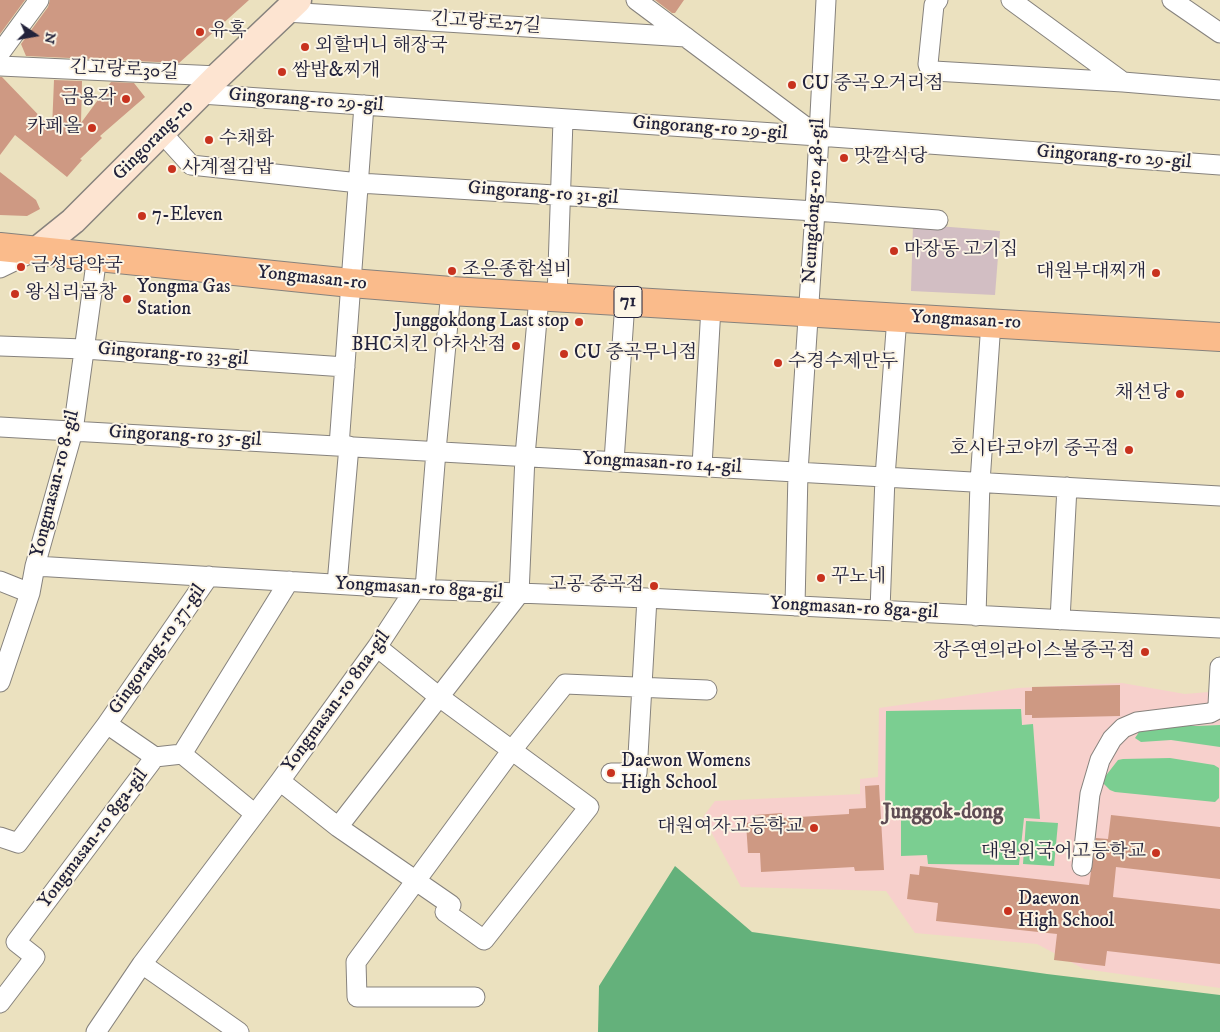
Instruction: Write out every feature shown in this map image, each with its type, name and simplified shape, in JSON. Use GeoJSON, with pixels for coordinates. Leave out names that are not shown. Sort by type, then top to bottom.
{"type":"FeatureCollection","features":[{"type":"Feature","properties":{"kind":"main road","name":"Gingorang-ro"},"geometry":{"type":"LineString","coordinates":[[37,250],[73,221],[209,85],[292,6]]}},
{"type":"Feature","properties":{"kind":"main road","name":"Yongmasan-ro"},"geometry":{"type":"LineString","coordinates":[[0,247],[351,283],[451,291],[991,322],[1220,338]]}},
{"type":"Feature","properties":{"kind":"street"},"geometry":{"type":"LineString","coordinates":[[0,53],[39,0]]}},
{"type":"Feature","properties":{"kind":"street"},"geometry":{"type":"LineString","coordinates":[[636,0],[818,136]]}},
{"type":"Feature","properties":{"kind":"street","name":"Neungdong-ro 48-gil"},"geometry":{"type":"LineString","coordinates":[[795,606],[798,472],[815,211],[826,0]]}},
{"type":"Feature","properties":{"kind":"street"},"geometry":{"type":"LineString","coordinates":[[1011,0],[1123,82]]}},
{"type":"Feature","properties":{"kind":"street"},"geometry":{"type":"LineString","coordinates":[[1172,0],[1220,34]]}},
{"type":"Feature","properties":{"kind":"street"},"geometry":{"type":"LineString","coordinates":[[931,2],[928,64],[931,71],[1123,82],[1220,90]]}},
{"type":"Feature","properties":{"kind":"street","name":"긴고랑로27길"},"geometry":{"type":"LineString","coordinates":[[292,6],[686,37]]}},
{"type":"Feature","properties":{"kind":"street","name":"긴고랑로30길"},"geometry":{"type":"LineString","coordinates":[[0,66],[209,85]]}},
{"type":"Feature","properties":{"kind":"street","name":"Gingorang-ro 29-gil"},"geometry":{"type":"LineString","coordinates":[[209,85],[364,105],[1220,165]]}},
{"type":"Feature","properties":{"kind":"street"},"geometry":{"type":"LineString","coordinates":[[337,584],[344,446],[345,367],[364,105]]}},
{"type":"Feature","properties":{"kind":"street"},"geometry":{"type":"LineString","coordinates":[[519,594],[525,456],[548,298],[560,195],[563,120]]}},
{"type":"Feature","properties":{"kind":"street","name":"Gingorang-ro 31-gil"},"geometry":{"type":"LineString","coordinates":[[162,133],[192,166],[359,182],[938,220]]}},
{"type":"Feature","properties":{"kind":"street","name":"Gingorang-ro"},"geometry":{"type":"LineString","coordinates":[[0,268],[37,250]]}},
{"type":"Feature","properties":{"kind":"street","name":"Yongmasan-ro 8-gil"},"geometry":{"type":"LineString","coordinates":[[0,682],[30,592],[35,566],[73,431],[97,256]]}},
{"type":"Feature","properties":{"kind":"street"},"geometry":{"type":"LineString","coordinates":[[420,589],[436,451],[451,291]]}},
{"type":"Feature","properties":{"kind":"street"},"geometry":{"type":"LineString","coordinates":[[614,461],[625,302]]}},
{"type":"Feature","properties":{"kind":"street"},"geometry":{"type":"LineString","coordinates":[[702,466],[712,307]]}},
{"type":"Feature","properties":{"kind":"street"},"geometry":{"type":"LineString","coordinates":[[880,610],[885,477],[897,317]]}},
{"type":"Feature","properties":{"kind":"street"},"geometry":{"type":"LineString","coordinates":[[976,616],[980,482],[991,322]]}},
{"type":"Feature","properties":{"kind":"street","name":"Gingorang-ro 33-gil"},"geometry":{"type":"LineString","coordinates":[[0,346],[84,349],[345,367]]}},
{"type":"Feature","properties":{"kind":"street","name":"Gingorang-ro 35-gil"},"geometry":{"type":"LineString","coordinates":[[0,427],[436,451]]}},
{"type":"Feature","properties":{"kind":"street","name":"Yongmasan-ro 14-gil"},"geometry":{"type":"LineString","coordinates":[[436,451],[1220,496]]}},
{"type":"Feature","properties":{"kind":"street"},"geometry":{"type":"LineString","coordinates":[[1060,620],[1067,487]]}},
{"type":"Feature","properties":{"kind":"street","name":"Yongmasan-ro 8ga-gil"},"geometry":{"type":"LineString","coordinates":[[35,566],[420,589],[647,598],[1220,628]]}},
{"type":"Feature","properties":{"kind":"street","name":"Gingorang-ro 37-gil"},"geometry":{"type":"LineString","coordinates":[[0,837],[18,843],[107,724],[208,576]]}},
{"type":"Feature","properties":{"kind":"street"},"geometry":{"type":"LineString","coordinates":[[0,581],[30,592]]}},
{"type":"Feature","properties":{"kind":"street"},"geometry":{"type":"LineString","coordinates":[[255,814],[182,754],[290,582]]}},
{"type":"Feature","properties":{"kind":"street","name":"Yongmasan-ro 8na-gil"},"geometry":{"type":"LineString","coordinates":[[96,1032],[142,964],[280,781],[420,589]]}},
{"type":"Feature","properties":{"kind":"street","name":"Yongmasan-ro 8ga-gil"},"geometry":{"type":"LineString","coordinates":[[338,827],[519,594]]}},
{"type":"Feature","properties":{"kind":"street"},"geometry":{"type":"LineString","coordinates":[[611,773],[637,773],[647,598]]}},
{"type":"Feature","properties":{"kind":"street"},"geometry":{"type":"LineString","coordinates":[[280,781],[338,827],[451,905],[445,912],[484,940],[589,807],[438,696],[377,647]]}},
{"type":"Feature","properties":{"kind":"street"},"geometry":{"type":"LineString","coordinates":[[1082,866],[1090,794],[1100,760],[1112,739],[1122,728],[1137,722],[1213,712],[1216,710],[1218,705],[1220,667]]}},
{"type":"Feature","properties":{"kind":"street"},"geometry":{"type":"LineString","coordinates":[[475,997],[357,997],[356,962],[512,750],[565,684],[707,690]]}},
{"type":"Feature","properties":{"kind":"street","name":"Gingorang-ro 37-gil"},"geometry":{"type":"LineString","coordinates":[[107,724],[155,757]]}},
{"type":"Feature","properties":{"kind":"street","name":"Yongmasan-ro 8ga-gil"},"geometry":{"type":"LineString","coordinates":[[0,1003],[35,957],[16,942],[155,757],[182,754]]}},
{"type":"Feature","properties":{"kind":"street"},"geometry":{"type":"LineString","coordinates":[[142,964],[239,1032]]}},
{"type":"Feature","properties":{"kind":"shaded area"},"geometry":{"type":"Polygon","coordinates":[[[913,224],[1000,231],[995,295],[911,291],[913,224]]]}},
{"type":"Feature","properties":{"kind":"shaded area"},"geometry":{"type":"Polygon","coordinates":[[[1122,683],[1185,694],[1209,692],[1220,694],[1220,988],[1084,969],[1037,944],[915,933],[886,891],[741,887],[703,817],[715,801],[860,794],[860,779],[878,777],[879,708],[1018,688],[1122,683]]]}},
{"type":"Feature","properties":{"kind":"green space"},"geometry":{"type":"Polygon","coordinates":[[[1021,709],[1022,725],[1033,724],[1040,819],[1024,818],[1019,865],[928,864],[927,855],[901,856],[901,814],[885,813],[886,711],[1021,709]]]}},
{"type":"Feature","properties":{"kind":"green space"},"geometry":{"type":"Polygon","coordinates":[[[1161,724],[1220,725],[1220,747],[1171,740],[1141,742],[1135,738],[1146,727],[1161,724]]]}},
{"type":"Feature","properties":{"kind":"green space"},"geometry":{"type":"Polygon","coordinates":[[[1170,758],[1214,765],[1219,768],[1219,798],[1215,802],[1115,792],[1103,783],[1104,778],[1118,760],[1170,758]]]}},
{"type":"Feature","properties":{"kind":"green space"},"geometry":{"type":"Polygon","coordinates":[[[1026,821],[1058,823],[1054,866],[1023,864],[1026,821]]]}},
{"type":"Feature","properties":{"kind":"green space"},"geometry":{"type":"Polygon","coordinates":[[[675,866],[752,932],[1047,974],[1220,995],[1220,1032],[598,1032],[599,986],[675,866]]]}},
{"type":"Feature","properties":{"kind":"building"},"geometry":{"type":"Polygon","coordinates":[[[0,0],[25,0],[0,34],[0,0]]]}},
{"type":"Feature","properties":{"kind":"building"},"geometry":{"type":"Polygon","coordinates":[[[50,0],[249,0],[179,63],[26,56],[21,44],[48,7],[50,0]]]}},
{"type":"Feature","properties":{"kind":"building"},"geometry":{"type":"Polygon","coordinates":[[[655,0],[684,0],[675,13],[672,13],[655,0]]]}},
{"type":"Feature","properties":{"kind":"building"},"geometry":{"type":"Polygon","coordinates":[[[0,77],[52,129],[54,80],[82,81],[81,123],[111,82],[134,83],[145,97],[100,136],[102,138],[80,159],[82,160],[67,177],[15,135],[0,155],[0,77]]]}},
{"type":"Feature","properties":{"kind":"building"},"geometry":{"type":"Polygon","coordinates":[[[0,172],[36,200],[40,209],[27,216],[0,215],[0,172]]]}},
{"type":"Feature","properties":{"kind":"building"},"geometry":{"type":"Polygon","coordinates":[[[1120,685],[1120,716],[1032,718],[1032,715],[1025,715],[1025,691],[1032,691],[1032,687],[1120,685]]]}},
{"type":"Feature","properties":{"kind":"building","name":"대원여자고등학교"},"geometry":{"type":"Polygon","coordinates":[[[879,785],[884,870],[855,871],[854,867],[761,872],[760,853],[748,853],[746,823],[755,822],[754,815],[782,813],[782,818],[849,814],[849,809],[866,808],[865,786],[879,785]]]}},
{"type":"Feature","properties":{"kind":"building"},"geometry":{"type":"Polygon","coordinates":[[[1111,815],[1220,827],[1220,879],[1116,867],[1113,897],[1220,909],[1220,964],[1107,951],[1105,966],[1054,960],[1057,934],[936,921],[938,903],[907,899],[910,874],[919,875],[920,866],[1089,885],[1096,838],[1108,839],[1111,815]]]}},
{"type":"Feature","properties":{"kind":"place","name":"유혹"},"geometry":{"type":"Point","coordinates":[200,32]}},
{"type":"Feature","properties":{"kind":"place","name":"외할머니 해장국"},"geometry":{"type":"Point","coordinates":[305,47]}},
{"type":"Feature","properties":{"kind":"place","name":"쌈밥&찌개"},"geometry":{"type":"Point","coordinates":[282,72]}},
{"type":"Feature","properties":{"kind":"place","name":"CU 중곡오거리점"},"geometry":{"type":"Point","coordinates":[792,85]}},
{"type":"Feature","properties":{"kind":"place","name":"금용각"},"geometry":{"type":"Point","coordinates":[126,99]}},
{"type":"Feature","properties":{"kind":"place","name":"카페올"},"geometry":{"type":"Point","coordinates":[92,128]}},
{"type":"Feature","properties":{"kind":"place","name":"수채화"},"geometry":{"type":"Point","coordinates":[209,140]}},
{"type":"Feature","properties":{"kind":"place","name":"맛깔식당"},"geometry":{"type":"Point","coordinates":[844,158]}},
{"type":"Feature","properties":{"kind":"place","name":"사계절김밥"},"geometry":{"type":"Point","coordinates":[172,169]}},
{"type":"Feature","properties":{"kind":"place","name":"7-Eleven"},"geometry":{"type":"Point","coordinates":[142,216]}},
{"type":"Feature","properties":{"kind":"place","name":"마장동 고기집"},"geometry":{"type":"Point","coordinates":[894,251]}},
{"type":"Feature","properties":{"kind":"place","name":"금성당약국"},"geometry":{"type":"Point","coordinates":[21,267]}},
{"type":"Feature","properties":{"kind":"place","name":"조은종합설비"},"geometry":{"type":"Point","coordinates":[452,271]}},
{"type":"Feature","properties":{"kind":"place","name":"대원부대찌개"},"geometry":{"type":"Point","coordinates":[1156,273]}},
{"type":"Feature","properties":{"kind":"place","name":"왕십리곱창"},"geometry":{"type":"Point","coordinates":[15,294]}},
{"type":"Feature","properties":{"kind":"place","name":"Yongma Gas Station"},"geometry":{"type":"Point","coordinates":[127,299]}},
{"type":"Feature","properties":{"kind":"place","name":"Junggokdong Last stop"},"geometry":{"type":"Point","coordinates":[579,322]}},
{"type":"Feature","properties":{"kind":"place","name":"BHC치킨 아차산점"},"geometry":{"type":"Point","coordinates":[516,346]}},
{"type":"Feature","properties":{"kind":"place","name":"CU 중곡무니점"},"geometry":{"type":"Point","coordinates":[564,354]}},
{"type":"Feature","properties":{"kind":"place","name":"수경수제만두"},"geometry":{"type":"Point","coordinates":[778,363]}},
{"type":"Feature","properties":{"kind":"place","name":"채선당"},"geometry":{"type":"Point","coordinates":[1180,394]}},
{"type":"Feature","properties":{"kind":"place","name":"호시타코야끼 중곡점"},"geometry":{"type":"Point","coordinates":[1129,450]}},
{"type":"Feature","properties":{"kind":"place","name":"꾸노네"},"geometry":{"type":"Point","coordinates":[821,578]}},
{"type":"Feature","properties":{"kind":"place","name":"고공 중곡점"},"geometry":{"type":"Point","coordinates":[654,586]}},
{"type":"Feature","properties":{"kind":"place","name":"장주연의라이스볼중곡점"},"geometry":{"type":"Point","coordinates":[1145,652]}},
{"type":"Feature","properties":{"kind":"place","name":"Daewon Womens High School"},"geometry":{"type":"Point","coordinates":[611,773]}},
{"type":"Feature","properties":{"kind":"place","name":"대원여자고등학교"},"geometry":{"type":"Point","coordinates":[814,828]}},
{"type":"Feature","properties":{"kind":"place","name":"대원외국어고등학교"},"geometry":{"type":"Point","coordinates":[1156,853]}},
{"type":"Feature","properties":{"kind":"place","name":"Daewon High School"},"geometry":{"type":"Point","coordinates":[1008,911]}},
{"type":"Feature","properties":{"kind":"district","name":"Junggok-dong"},"geometry":{"type":"Point","coordinates":[943,814]}}]}
